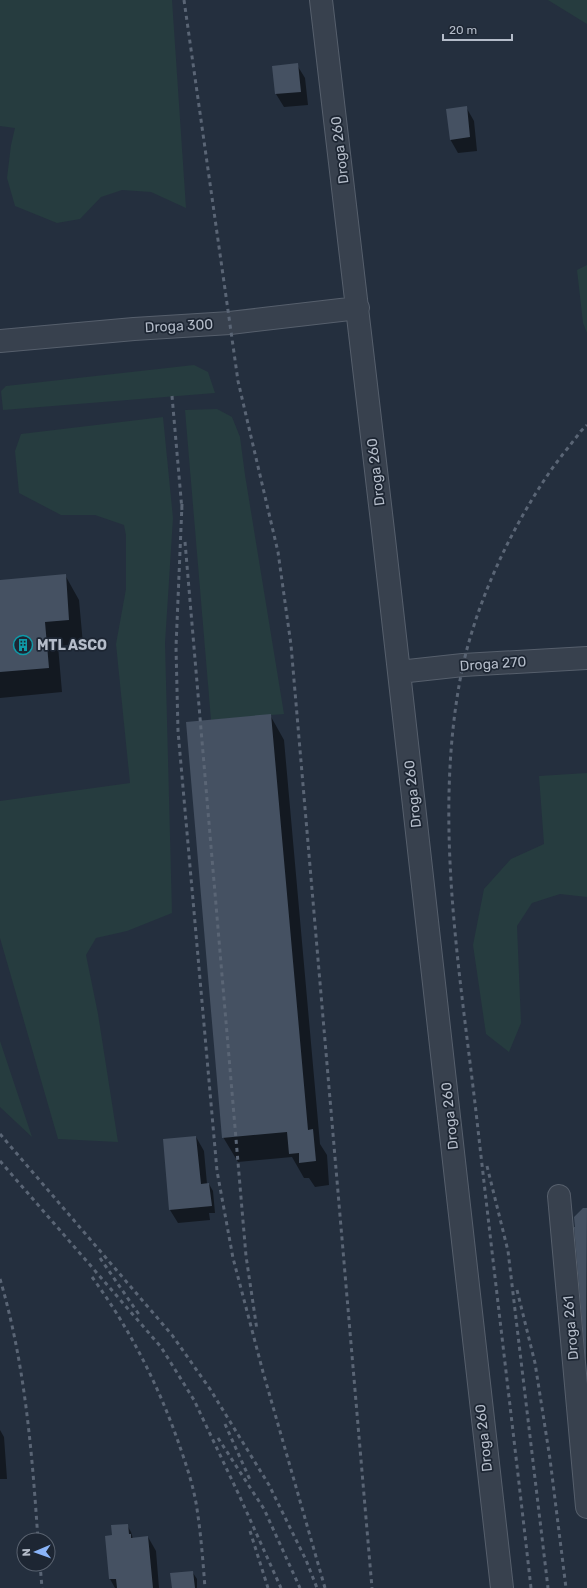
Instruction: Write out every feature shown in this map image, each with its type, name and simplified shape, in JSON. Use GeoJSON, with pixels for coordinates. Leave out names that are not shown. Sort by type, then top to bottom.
{"type":"FeatureCollection","features":[{"type":"Feature","properties":{"kind":"lane","name":"Droga 260"},"geometry":{"type":"LineString","coordinates":[[321,0],[358,308],[502,1588]]}},
{"type":"Feature","properties":{"kind":"lane","name":"Droga 300"},"geometry":{"type":"LineString","coordinates":[[0,341],[134,329],[230,323],[358,308]]}},
{"type":"Feature","properties":{"kind":"lane","name":"Droga 270"},"geometry":{"type":"LineString","coordinates":[[399,672],[463,665],[587,658]]}},
{"type":"Feature","properties":{"kind":"lane","name":"Droga 261"},"geometry":{"type":"LineString","coordinates":[[560,1196],[587,1507]]}},
{"type":"Feature","properties":{"kind":"green space"},"geometry":{"type":"Polygon","coordinates":[[[0,0],[172,0],[186,208],[151,192],[122,190],[101,197],[80,219],[57,223],[15,206],[7,178],[11,145],[15,128],[0,126],[0,0]]]}},
{"type":"Feature","properties":{"kind":"green space"},"geometry":{"type":"Polygon","coordinates":[[[548,0],[587,0],[587,24],[548,0]]]}},
{"type":"Feature","properties":{"kind":"green space"},"geometry":{"type":"Polygon","coordinates":[[[587,265],[587,333],[583,323],[577,270],[587,265]]]}},
{"type":"Feature","properties":{"kind":"green space"},"geometry":{"type":"Polygon","coordinates":[[[194,365],[208,372],[215,393],[3,410],[1,391],[6,386],[194,365]]]}},
{"type":"Feature","properties":{"kind":"green space"},"geometry":{"type":"Polygon","coordinates":[[[217,409],[232,417],[240,437],[284,714],[211,720],[185,410],[217,409]]]}},
{"type":"Feature","properties":{"kind":"green space"},"geometry":{"type":"Polygon","coordinates":[[[163,417],[173,518],[165,643],[172,913],[127,931],[96,938],[86,955],[98,1014],[118,1142],[58,1139],[0,938],[0,801],[130,783],[116,644],[126,589],[126,535],[124,525],[95,515],[61,515],[19,493],[15,451],[21,434],[163,417]]]}},
{"type":"Feature","properties":{"kind":"green space"},"geometry":{"type":"Polygon","coordinates":[[[587,773],[587,897],[560,894],[532,903],[517,926],[521,1023],[509,1052],[486,1034],[473,945],[484,889],[511,859],[544,844],[539,776],[587,773]]]}},
{"type":"Feature","properties":{"kind":"green space"},"geometry":{"type":"Polygon","coordinates":[[[0,1041],[32,1137],[0,1107],[0,1041]]]}},
{"type":"Feature","properties":{"kind":"building"},"geometry":{"type":"Polygon","coordinates":[[[298,63],[301,92],[275,94],[272,66],[298,63]]]}},
{"type":"Feature","properties":{"kind":"building"},"geometry":{"type":"Polygon","coordinates":[[[467,106],[470,137],[450,140],[446,109],[467,106]]]}},
{"type":"Feature","properties":{"kind":"building","name":"MTL ASCO"},"geometry":{"type":"Polygon","coordinates":[[[66,574],[69,620],[45,622],[49,668],[0,672],[0,580],[66,574]]]}},
{"type":"Feature","properties":{"kind":"building"},"geometry":{"type":"Polygon","coordinates":[[[271,714],[308,1130],[313,1129],[316,1161],[299,1163],[299,1153],[289,1154],[287,1132],[222,1138],[186,722],[271,714]]]}},
{"type":"Feature","properties":{"kind":"building"},"geometry":{"type":"Polygon","coordinates":[[[196,1136],[201,1184],[209,1183],[212,1206],[169,1210],[163,1139],[196,1136]]]}},
{"type":"Feature","properties":{"kind":"building"},"geometry":{"type":"Polygon","coordinates":[[[583,1208],[587,1208],[586,1366],[574,1227],[574,1217],[583,1208]]]}},
{"type":"Feature","properties":{"kind":"building"},"geometry":{"type":"Polygon","coordinates":[[[128,1524],[131,1538],[148,1536],[153,1588],[117,1588],[116,1579],[109,1579],[105,1536],[112,1535],[111,1525],[128,1524]]]}},
{"type":"Feature","properties":{"kind":"building"},"geometry":{"type":"Polygon","coordinates":[[[193,1571],[195,1588],[172,1588],[170,1573],[193,1571]]]}},
{"type":"Feature","properties":{"kind":"railway"},"geometry":{"type":"LineString","coordinates":[[184,0],[238,381],[278,552],[291,645],[372,1588]]}},
{"type":"Feature","properties":{"kind":"railway"},"geometry":{"type":"LineString","coordinates":[[172,396],[182,510]]}},
{"type":"Feature","properties":{"kind":"railway"},"geometry":{"type":"LineString","coordinates":[[531,1588],[456,945],[449,832],[450,776],[454,720],[463,665],[469,641],[486,592],[507,545],[531,500],[545,479],[587,425]]}},
{"type":"Feature","properties":{"kind":"railway"},"geometry":{"type":"LineString","coordinates":[[182,504],[176,647],[178,731],[217,1171],[233,1258],[263,1372],[325,1588]]}},
{"type":"Feature","properties":{"kind":"railway"},"geometry":{"type":"LineString","coordinates":[[185,542],[246,1256],[257,1330]]}},
{"type":"Feature","properties":{"kind":"railway"},"geometry":{"type":"LineString","coordinates":[[0,1134],[172,1335],[210,1389],[269,1485],[306,1560],[317,1588]]}},
{"type":"Feature","properties":{"kind":"railway"},"geometry":{"type":"LineString","coordinates":[[0,1161],[161,1347],[194,1400],[281,1588]]}},
{"type":"Feature","properties":{"kind":"railway"},"geometry":{"type":"LineString","coordinates":[[487,1166],[508,1251],[548,1588]]}},
{"type":"Feature","properties":{"kind":"railway"},"geometry":{"type":"LineString","coordinates":[[100,1258],[140,1316]]}},
{"type":"Feature","properties":{"kind":"railway"},"geometry":{"type":"LineString","coordinates":[[92,1277],[119,1317],[131,1338],[153,1380],[172,1424],[196,1501],[205,1588]]}},
{"type":"Feature","properties":{"kind":"railway"},"geometry":{"type":"LineString","coordinates":[[0,1279],[16,1343],[26,1408],[37,1532]]}},
{"type":"Feature","properties":{"kind":"railway"},"geometry":{"type":"LineString","coordinates":[[517,1290],[535,1363],[550,1459],[566,1588]]}},
{"type":"Feature","properties":{"kind":"railway"},"geometry":{"type":"LineString","coordinates":[[225,1424],[251,1482]]}},
{"type":"Feature","properties":{"kind":"railway"},"geometry":{"type":"LineString","coordinates":[[218,1438],[264,1509],[300,1588]]}},
{"type":"Feature","properties":{"kind":"railway"},"geometry":{"type":"LineString","coordinates":[[250,1531],[268,1588]]}},
{"type":"Feature","properties":{"kind":"railway"},"geometry":{"type":"LineString","coordinates":[[41,1572],[42,1588]]}},
{"type":"Feature","properties":{"kind":"place","name":"MTL ASCO"},"geometry":{"type":"Point","coordinates":[23,645]}}]}
